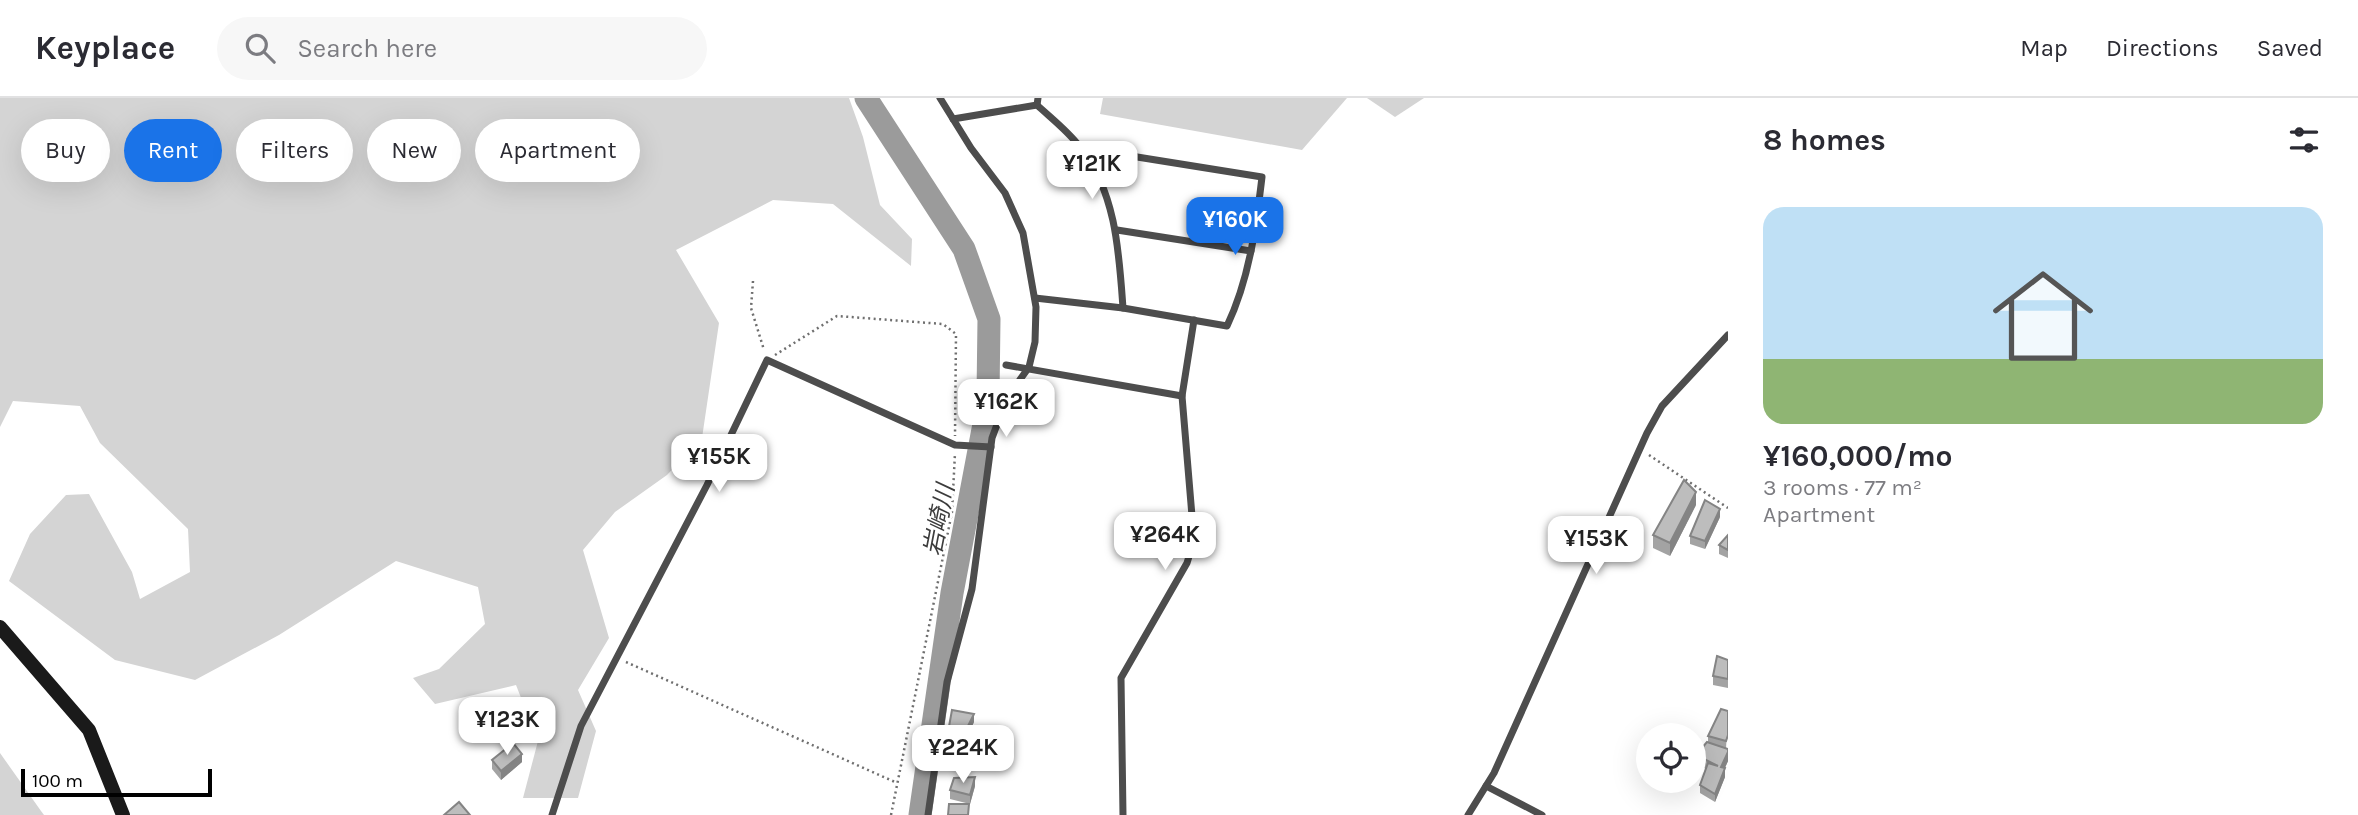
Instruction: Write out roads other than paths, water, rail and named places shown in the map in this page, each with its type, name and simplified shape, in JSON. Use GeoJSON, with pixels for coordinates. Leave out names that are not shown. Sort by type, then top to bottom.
{"type":"FeatureCollection","features":[{"type":"Feature","properties":{"kind":"street"},"geometry":{"type":"LineString","coordinates":[[928,815],[947,682],[972,589],[996,422],[1007,398],[1029,367],[1034,342],[1035,298],[1023,233],[1009,203],[940,98]]}},
{"type":"Feature","properties":{"kind":"street"},"geometry":{"type":"LineString","coordinates":[[953,119],[1037,101],[1081,148],[1104,193],[1117,230],[1123,308]]}},
{"type":"Feature","properties":{"kind":"street"},"geometry":{"type":"LineString","coordinates":[[1035,298],[1123,308],[1227,326],[1240,300],[1251,251],[1262,177],[1081,148]]}},
{"type":"Feature","properties":{"kind":"street"},"geometry":{"type":"LineString","coordinates":[[1117,230],[1251,251]]}},
{"type":"Feature","properties":{"kind":"street"},"geometry":{"type":"LineString","coordinates":[[1123,815],[1121,678],[1187,563],[1194,540],[1182,396],[1194,320]]}},
{"type":"Feature","properties":{"kind":"street"},"geometry":{"type":"LineString","coordinates":[[1468,815],[1486,786],[1618,491],[1662,406],[1728,335]]}},
{"type":"Feature","properties":{"kind":"street"},"geometry":{"type":"LineString","coordinates":[[552,815],[581,726],[707,485],[767,360],[955,444],[991,447]]}},
{"type":"Feature","properties":{"kind":"street"},"geometry":{"type":"LineString","coordinates":[[1006,366],[1029,367],[1182,396]]}},
{"type":"Feature","properties":{"kind":"street"},"geometry":{"type":"LineString","coordinates":[[0,626],[89,730],[123,815]]}},
{"type":"Feature","properties":{"kind":"street"},"geometry":{"type":"LineString","coordinates":[[1486,786],[1542,815]]}},
{"type":"Feature","properties":{"kind":"waterway","name":"岩崎川"},"geometry":{"type":"LineString","coordinates":[[866,98],[964,249],[989,319],[988,395],[984,424],[952,593],[920,815]]}}]}
